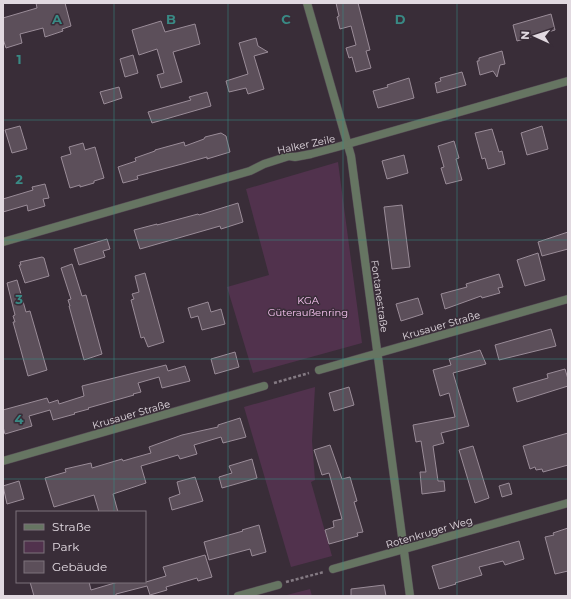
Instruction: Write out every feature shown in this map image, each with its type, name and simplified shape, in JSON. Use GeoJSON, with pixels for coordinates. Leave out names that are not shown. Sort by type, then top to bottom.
{"type":"FeatureCollection","features":[{"type":"Feature","properties":{"kind":"street","name":"Fontanestraße"},"geometry":{"type":"LineString","coordinates":[[307,3],[352,157],[410,596]]}},
{"type":"Feature","properties":{"kind":"street","name":"Halker Zeile"},"geometry":{"type":"LineString","coordinates":[[3,242],[250,171],[264,164],[289,156],[295,157],[311,154],[568,81]]}},
{"type":"Feature","properties":{"kind":"street","name":"Krusauer Straße"},"geometry":{"type":"LineString","coordinates":[[319,370],[568,299]]}},
{"type":"Feature","properties":{"kind":"street","name":"Krusauer Straße"},"geometry":{"type":"LineString","coordinates":[[3,461],[264,386]]}},
{"type":"Feature","properties":{"kind":"street","name":"Rotenkruger Weg"},"geometry":{"type":"LineString","coordinates":[[333,570],[568,503]]}},
{"type":"Feature","properties":{"kind":"street"},"geometry":{"type":"LineString","coordinates":[[238,596],[278,585]]}},
{"type":"Feature","properties":{"kind":"path"},"geometry":{"type":"LineString","coordinates":[[264,386],[319,370]]}},
{"type":"Feature","properties":{"kind":"path"},"geometry":{"type":"LineString","coordinates":[[295,580],[333,570]]}},
{"type":"Feature","properties":{"kind":"green space","name":"KGA Güteraußenring"},"geometry":{"type":"Polygon","coordinates":[[[338,162],[362,343],[253,373],[227,287],[269,275],[246,189],[338,162]]]}},
{"type":"Feature","properties":{"kind":"green space"},"geometry":{"type":"Polygon","coordinates":[[[315,387],[312,441],[315,480],[311,482],[332,556],[291,567],[244,407],[315,387]]]}},
{"type":"Feature","properties":{"kind":"green space"},"geometry":{"type":"Polygon","coordinates":[[[310,589],[312,596],[283,596],[310,589]]]}},
{"type":"Feature","properties":{"kind":"building"},"geometry":{"type":"Polygon","coordinates":[[[36,3],[65,3],[71,26],[62,29],[63,31],[45,37],[43,28],[20,34],[22,43],[6,48],[3,39],[3,18],[37,8],[36,3]]]}},
{"type":"Feature","properties":{"kind":"building"},"geometry":{"type":"Polygon","coordinates":[[[336,3],[358,3],[370,50],[366,51],[371,68],[356,72],[352,57],[349,58],[346,48],[356,45],[351,26],[340,29],[336,3]]]}},
{"type":"Feature","properties":{"kind":"building"},"geometry":{"type":"Polygon","coordinates":[[[551,14],[555,30],[517,41],[513,25],[551,14]]]}},
{"type":"Feature","properties":{"kind":"building"},"geometry":{"type":"Polygon","coordinates":[[[161,21],[165,32],[195,24],[200,44],[173,52],[182,82],[161,88],[157,75],[164,73],[157,49],[139,55],[132,30],[161,21]]]}},
{"type":"Feature","properties":{"kind":"building"},"geometry":{"type":"Polygon","coordinates":[[[256,38],[258,46],[268,52],[254,56],[264,89],[248,94],[246,88],[229,92],[226,81],[248,74],[239,43],[256,38]]]}},
{"type":"Feature","properties":{"kind":"building"},"geometry":{"type":"Polygon","coordinates":[[[502,51],[505,64],[500,65],[497,77],[493,71],[480,75],[477,61],[479,61],[479,58],[502,51]]]}},
{"type":"Feature","properties":{"kind":"building"},"geometry":{"type":"Polygon","coordinates":[[[133,55],[138,73],[125,77],[120,59],[133,55]]]}},
{"type":"Feature","properties":{"kind":"building"},"geometry":{"type":"Polygon","coordinates":[[[462,72],[466,85],[437,93],[435,83],[441,81],[440,78],[462,72]]]}},
{"type":"Feature","properties":{"kind":"building"},"geometry":{"type":"Polygon","coordinates":[[[409,78],[414,98],[378,108],[373,91],[388,87],[387,85],[409,78]]]}},
{"type":"Feature","properties":{"kind":"building"},"geometry":{"type":"Polygon","coordinates":[[[119,87],[122,98],[104,104],[100,92],[119,87]]]}},
{"type":"Feature","properties":{"kind":"building"},"geometry":{"type":"Polygon","coordinates":[[[207,92],[211,106],[152,123],[148,112],[191,100],[189,97],[207,92]]]}},
{"type":"Feature","properties":{"kind":"building"},"geometry":{"type":"Polygon","coordinates":[[[20,126],[27,149],[12,153],[5,130],[20,126]]]}},
{"type":"Feature","properties":{"kind":"building"},"geometry":{"type":"Polygon","coordinates":[[[542,126],[548,149],[527,155],[521,133],[542,126]]]}},
{"type":"Feature","properties":{"kind":"building"},"geometry":{"type":"Polygon","coordinates":[[[492,129],[499,152],[502,151],[505,164],[488,169],[485,158],[482,159],[475,133],[492,129]]]}},
{"type":"Feature","properties":{"kind":"building"},"geometry":{"type":"Polygon","coordinates":[[[221,133],[226,136],[230,152],[137,176],[138,179],[123,183],[118,167],[136,161],[135,158],[155,150],[184,142],[185,146],[204,139],[205,137],[221,133]]]}},
{"type":"Feature","properties":{"kind":"building"},"geometry":{"type":"Polygon","coordinates":[[[454,141],[459,158],[456,159],[462,180],[446,184],[441,168],[444,167],[438,146],[454,141]]]}},
{"type":"Feature","properties":{"kind":"building"},"geometry":{"type":"Polygon","coordinates":[[[83,143],[85,150],[95,147],[104,178],[94,181],[94,183],[70,188],[61,157],[71,154],[69,147],[83,143]]]}},
{"type":"Feature","properties":{"kind":"building"},"geometry":{"type":"Polygon","coordinates":[[[404,155],[408,173],[387,179],[382,161],[404,155]]]}},
{"type":"Feature","properties":{"kind":"building"},"geometry":{"type":"Polygon","coordinates":[[[45,184],[49,198],[43,199],[45,206],[28,211],[27,205],[3,212],[3,199],[33,190],[32,187],[45,184]]]}},
{"type":"Feature","properties":{"kind":"building"},"geometry":{"type":"Polygon","coordinates":[[[238,203],[243,222],[221,229],[220,226],[140,249],[134,230],[199,215],[238,203]]]}},
{"type":"Feature","properties":{"kind":"building"},"geometry":{"type":"Polygon","coordinates":[[[402,205],[410,267],[392,269],[384,207],[402,205]]]}},
{"type":"Feature","properties":{"kind":"building"},"geometry":{"type":"Polygon","coordinates":[[[568,232],[568,249],[542,256],[538,242],[568,232]]]}},
{"type":"Feature","properties":{"kind":"building"},"geometry":{"type":"Polygon","coordinates":[[[107,239],[110,249],[103,251],[105,257],[79,265],[74,249],[107,239]]]}},
{"type":"Feature","properties":{"kind":"building"},"geometry":{"type":"Polygon","coordinates":[[[538,253],[545,280],[525,286],[517,260],[538,253]]]}},
{"type":"Feature","properties":{"kind":"building"},"geometry":{"type":"Polygon","coordinates":[[[42,257],[44,258],[49,276],[25,283],[19,265],[21,265],[20,262],[42,257]]]}},
{"type":"Feature","properties":{"kind":"building"},"geometry":{"type":"Polygon","coordinates":[[[72,264],[82,296],[86,295],[102,354],[84,360],[69,306],[68,300],[71,299],[61,268],[72,264]]]}},
{"type":"Feature","properties":{"kind":"building"},"geometry":{"type":"Polygon","coordinates":[[[145,273],[164,342],[148,347],[144,337],[141,338],[131,300],[134,299],[132,294],[139,292],[135,276],[145,273]]]}},
{"type":"Feature","properties":{"kind":"building"},"geometry":{"type":"Polygon","coordinates":[[[499,274],[503,287],[498,288],[500,293],[482,298],[481,296],[445,309],[441,294],[467,287],[466,284],[499,274]]]}},
{"type":"Feature","properties":{"kind":"building"},"geometry":{"type":"Polygon","coordinates":[[[17,280],[26,312],[30,311],[47,370],[28,376],[13,322],[15,322],[13,316],[15,315],[7,283],[17,280]]]}},
{"type":"Feature","properties":{"kind":"building"},"geometry":{"type":"Polygon","coordinates":[[[418,298],[423,314],[401,321],[396,304],[418,298]]]}},
{"type":"Feature","properties":{"kind":"building"},"geometry":{"type":"Polygon","coordinates":[[[208,302],[211,312],[221,309],[225,324],[202,330],[198,316],[191,318],[188,308],[208,302]]]}},
{"type":"Feature","properties":{"kind":"building"},"geometry":{"type":"Polygon","coordinates":[[[551,329],[556,346],[499,360],[495,345],[551,329]]]}},
{"type":"Feature","properties":{"kind":"building"},"geometry":{"type":"Polygon","coordinates":[[[480,350],[486,364],[453,373],[469,426],[441,433],[444,443],[433,446],[438,481],[444,481],[445,491],[422,494],[420,472],[426,472],[421,441],[416,442],[413,425],[455,417],[449,393],[440,396],[433,370],[451,365],[449,359],[480,350]]]}},
{"type":"Feature","properties":{"kind":"building"},"geometry":{"type":"Polygon","coordinates":[[[235,352],[239,367],[215,374],[211,359],[235,352]]]}},
{"type":"Feature","properties":{"kind":"building"},"geometry":{"type":"Polygon","coordinates":[[[166,365],[168,371],[185,366],[190,381],[162,388],[159,377],[138,383],[141,392],[133,394],[134,395],[53,420],[50,410],[29,416],[32,426],[5,434],[3,427],[3,410],[47,398],[49,403],[58,400],[59,404],[84,396],[82,386],[166,365]]]}},
{"type":"Feature","properties":{"kind":"building"},"geometry":{"type":"Polygon","coordinates":[[[565,369],[568,379],[568,386],[517,402],[513,388],[548,378],[547,374],[565,369]]]}},
{"type":"Feature","properties":{"kind":"building"},"geometry":{"type":"Polygon","coordinates":[[[349,387],[354,405],[334,411],[329,393],[349,387]]]}},
{"type":"Feature","properties":{"kind":"building"},"geometry":{"type":"Polygon","coordinates":[[[240,418],[246,437],[223,443],[221,437],[194,445],[197,454],[180,459],[178,455],[141,466],[146,483],[113,494],[118,511],[99,511],[94,495],[54,507],[45,478],[66,472],[65,469],[91,463],[92,468],[122,459],[123,461],[151,453],[149,447],[182,435],[218,427],[218,425],[240,418]]]}},
{"type":"Feature","properties":{"kind":"building"},"geometry":{"type":"Polygon","coordinates":[[[568,433],[568,465],[543,472],[542,469],[536,470],[535,467],[530,469],[523,446],[568,433]]]}},
{"type":"Feature","properties":{"kind":"building"},"geometry":{"type":"Polygon","coordinates":[[[330,445],[342,479],[350,477],[357,501],[354,502],[363,532],[357,533],[358,536],[329,544],[325,530],[334,527],[333,521],[342,519],[329,473],[322,475],[314,450],[330,445]]]}},
{"type":"Feature","properties":{"kind":"building"},"geometry":{"type":"Polygon","coordinates":[[[473,446],[489,498],[475,503],[459,450],[473,446]]]}},
{"type":"Feature","properties":{"kind":"building"},"geometry":{"type":"Polygon","coordinates":[[[252,459],[257,478],[222,488],[219,477],[232,473],[229,466],[252,459]]]}},
{"type":"Feature","properties":{"kind":"building"},"geometry":{"type":"Polygon","coordinates":[[[195,477],[203,501],[172,510],[169,498],[180,494],[177,482],[195,477]]]}},
{"type":"Feature","properties":{"kind":"building"},"geometry":{"type":"Polygon","coordinates":[[[19,481],[24,499],[7,504],[3,486],[19,481]]]}},
{"type":"Feature","properties":{"kind":"building"},"geometry":{"type":"Polygon","coordinates":[[[509,483],[512,494],[502,497],[499,486],[509,483]]]}},
{"type":"Feature","properties":{"kind":"building"},"geometry":{"type":"Polygon","coordinates":[[[259,525],[266,552],[252,556],[250,549],[209,560],[204,542],[259,525]]]}},
{"type":"Feature","properties":{"kind":"building"},"geometry":{"type":"Polygon","coordinates":[[[568,528],[568,571],[555,574],[545,537],[554,535],[553,533],[568,528]]]}},
{"type":"Feature","properties":{"kind":"building"},"geometry":{"type":"Polygon","coordinates":[[[519,541],[524,559],[505,565],[503,561],[479,567],[482,575],[439,589],[432,566],[519,541]]]}},
{"type":"Feature","properties":{"kind":"building"},"geometry":{"type":"Polygon","coordinates":[[[205,555],[212,577],[198,581],[197,578],[166,587],[167,590],[150,595],[147,586],[116,594],[116,596],[34,596],[30,583],[89,583],[91,590],[115,583],[146,583],[166,576],[163,567],[205,555]]]}},
{"type":"Feature","properties":{"kind":"building"},"geometry":{"type":"Polygon","coordinates":[[[384,585],[386,596],[351,596],[351,589],[384,585]]]}}]}
